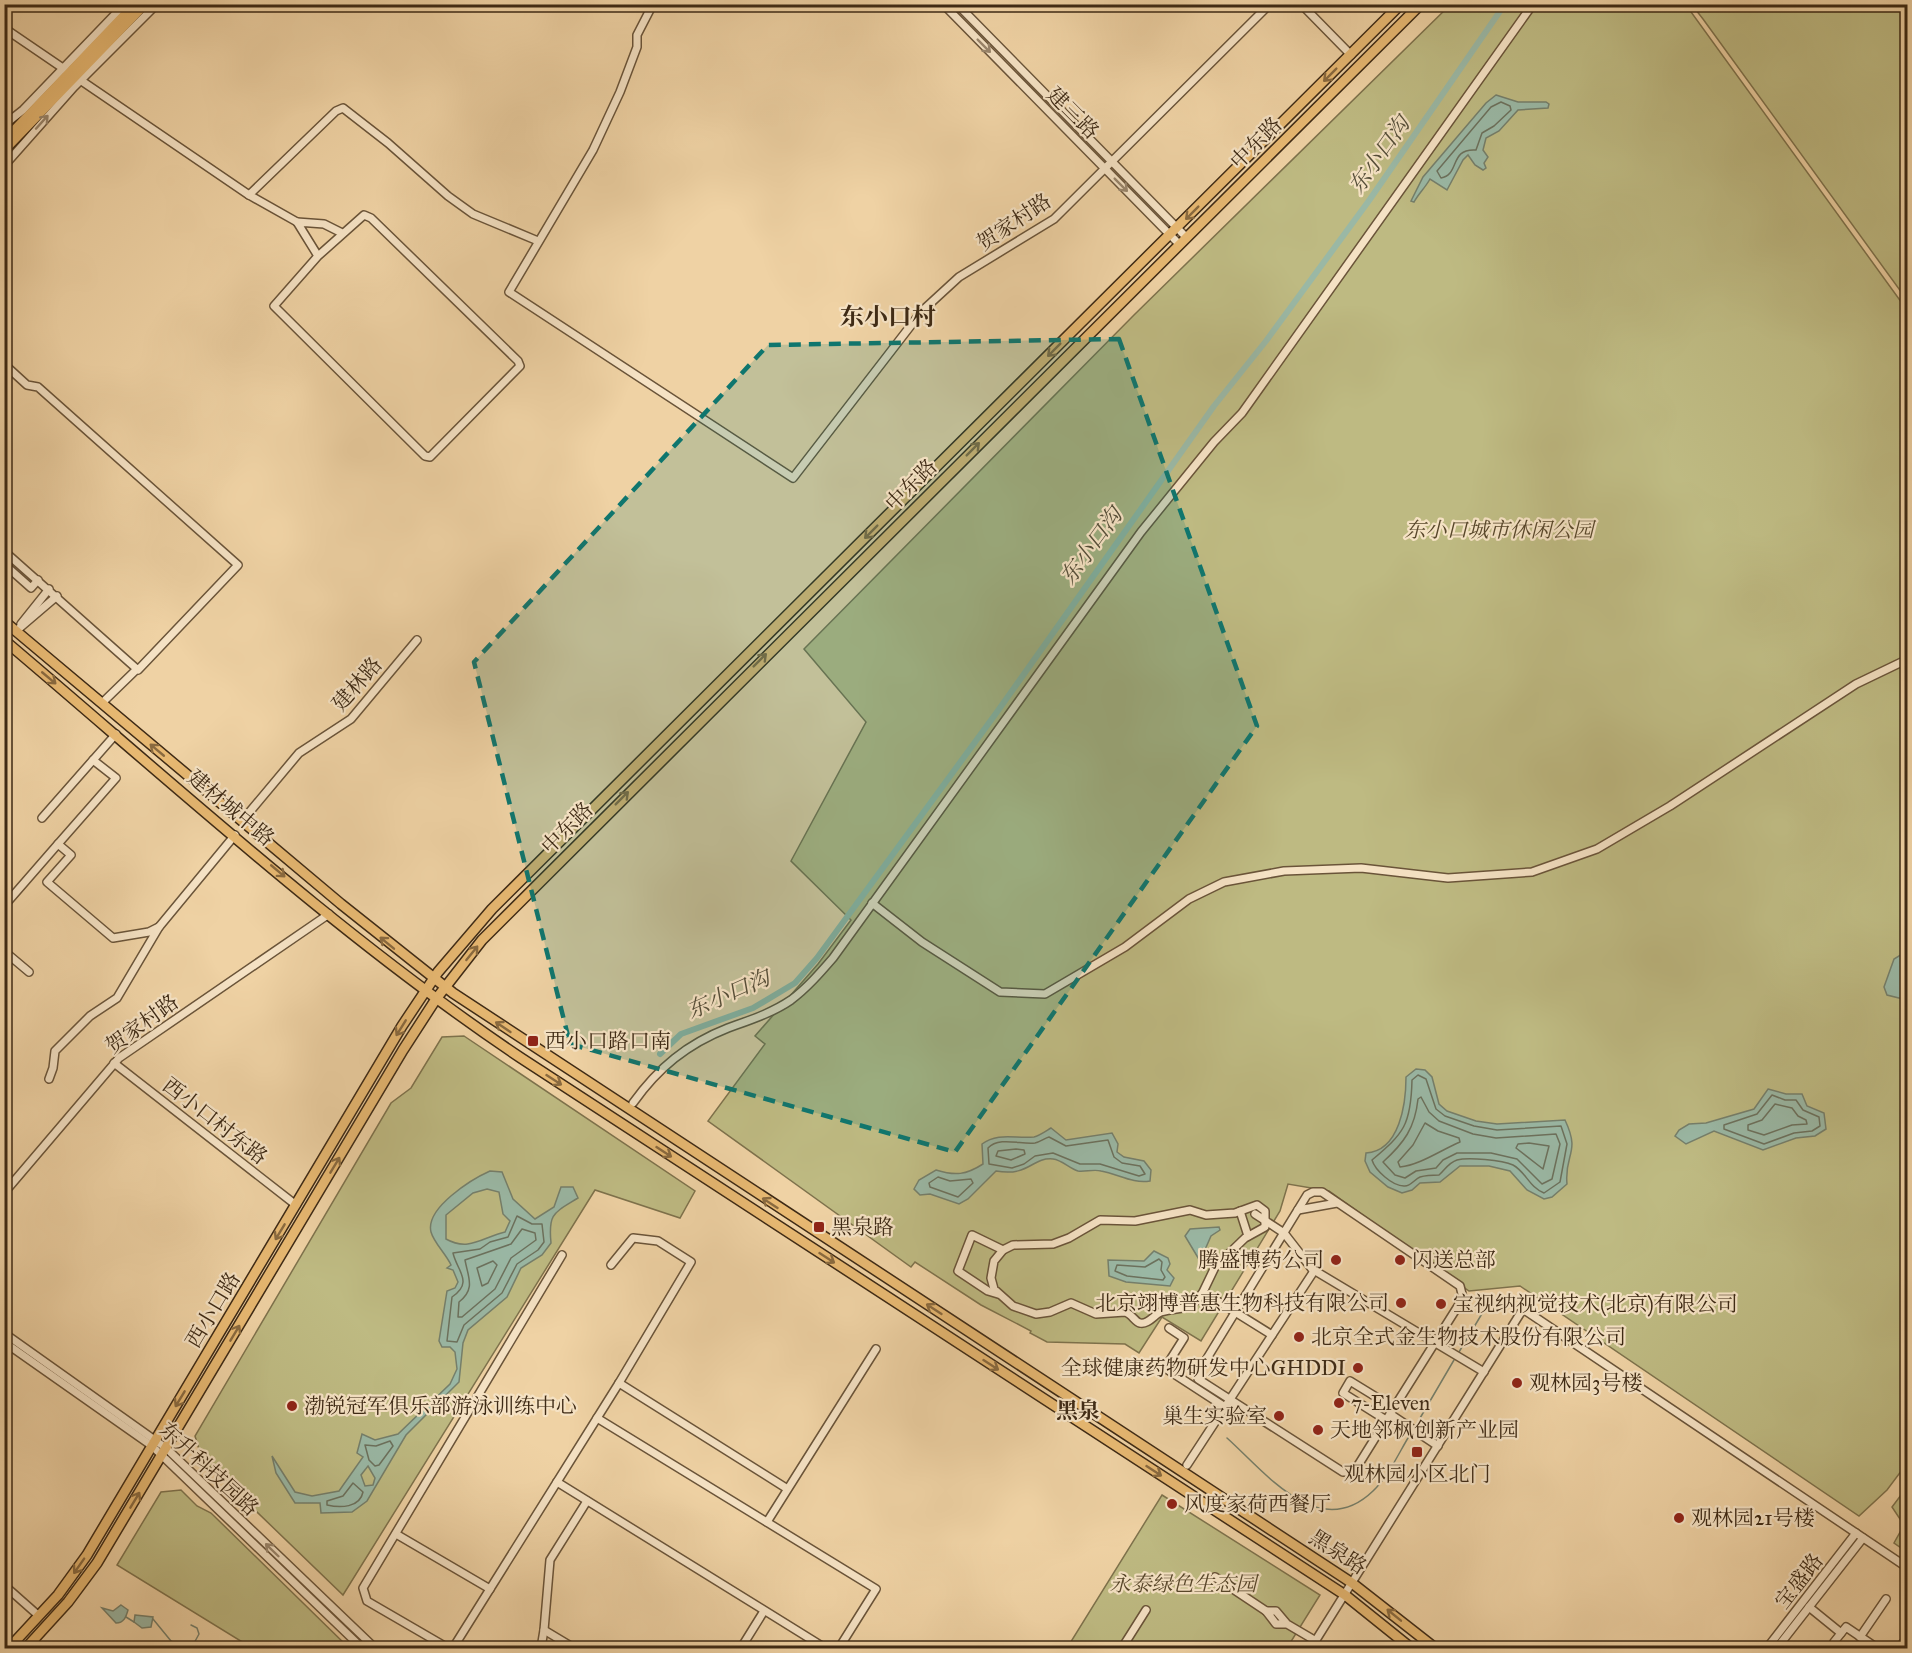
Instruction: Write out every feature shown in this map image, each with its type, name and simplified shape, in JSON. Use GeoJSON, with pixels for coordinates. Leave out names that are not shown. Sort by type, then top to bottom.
{"type":"FeatureCollection","features":[{"type":"Feature","properties":{"kind":"main road"},"geometry":{"type":"LineString","coordinates":[[4,150],[135,4]]}},
{"type":"Feature","properties":{"kind":"main road"},"geometry":{"type":"LineString","coordinates":[[4,141],[145,4]]}},
{"type":"Feature","properties":{"kind":"main road","name":"中东路"},"geometry":{"type":"LineString","coordinates":[[433,979],[492,909],[1401,4]]}},
{"type":"Feature","properties":{"kind":"main road","name":"中东路"},"geometry":{"type":"LineString","coordinates":[[436,999],[482,940],[516,903],[1421,4]]}},
{"type":"Feature","properties":{"kind":"main road","name":"建材城中路"},"geometry":{"type":"LineString","coordinates":[[4,621],[433,979]]}},
{"type":"Feature","properties":{"kind":"main road","name":"建材城中路"},"geometry":{"type":"LineString","coordinates":[[4,640],[329,914],[436,999]]}},
{"type":"Feature","properties":{"kind":"main road"},"geometry":{"type":"LineString","coordinates":[[104,724],[109,726],[114,723],[116,718],[113,713]]}},
{"type":"Feature","properties":{"kind":"main road"},"geometry":{"type":"LineString","coordinates":[[119,737],[122,730],[127,727],[133,729]]}},
{"type":"Feature","properties":{"kind":"main road","name":"黑泉路"},"geometry":{"type":"LineString","coordinates":[[433,979],[623,1107],[1352,1583],[1435,1648]]}},
{"type":"Feature","properties":{"kind":"main road","name":"西小口路"},"geometry":{"type":"LineString","coordinates":[[9,1648],[39,1616],[87,1555],[433,979]]}},
{"type":"Feature","properties":{"kind":"main road","name":"黑泉路"},"geometry":{"type":"LineString","coordinates":[[436,999],[615,1120],[1345,1595],[1411,1648]]}},
{"type":"Feature","properties":{"kind":"main road","name":"西小口路"},"geometry":{"type":"LineString","coordinates":[[26,1648],[87,1577],[403,1050],[436,999]]}},
{"type":"Feature","properties":{"kind":"street"},"geometry":{"type":"LineString","coordinates":[[4,166],[125,4]]}},
{"type":"Feature","properties":{"kind":"street"},"geometry":{"type":"LineString","coordinates":[[4,124],[71,74],[157,4]]}},
{"type":"Feature","properties":{"kind":"street"},"geometry":{"type":"LineString","coordinates":[[249,195],[336,111],[343,108],[388,142],[448,196],[473,214],[538,241],[593,150],[620,92],[637,47],[637,35],[653,4]]}},
{"type":"Feature","properties":{"kind":"street","name":"建三路"},"geometry":{"type":"LineString","coordinates":[[943,4],[1105,169],[1183,241]]}},
{"type":"Feature","properties":{"kind":"street","name":"建三路"},"geometry":{"type":"LineString","coordinates":[[957,4],[1112,161],[1173,231]]}},
{"type":"Feature","properties":{"kind":"street","name":"贺家村路"},"geometry":{"type":"LineString","coordinates":[[538,241],[509,292],[793,478],[922,311],[959,277],[1054,219],[1270,4]]}},
{"type":"Feature","properties":{"kind":"street"},"geometry":{"type":"LineString","coordinates":[[1301,4],[1351,55]]}},
{"type":"Feature","properties":{"kind":"street"},"geometry":{"type":"LineString","coordinates":[[633,1103],[647,1083],[684,1049],[729,1028],[757,1019],[790,1001],[810,984],[872,903],[1141,532],[1214,442],[1242,413],[1533,4]]}},
{"type":"Feature","properties":{"kind":"street"},"geometry":{"type":"LineString","coordinates":[[4,28],[249,195],[297,222],[324,224],[342,233]]}},
{"type":"Feature","properties":{"kind":"street"},"geometry":{"type":"LineString","coordinates":[[364,215],[371,218],[518,361],[520,366],[430,457],[424,456],[274,306],[318,256],[342,233],[348,232],[364,215]]}},
{"type":"Feature","properties":{"kind":"street"},"geometry":{"type":"LineString","coordinates":[[297,222],[318,256]]}},
{"type":"Feature","properties":{"kind":"street"},"geometry":{"type":"LineString","coordinates":[[4,364],[27,385],[38,387],[238,565],[138,670],[102,703]]}},
{"type":"Feature","properties":{"kind":"street"},"geometry":{"type":"LineString","coordinates":[[4,550],[137,669]]}},
{"type":"Feature","properties":{"kind":"street"},"geometry":{"type":"LineString","coordinates":[[4,564],[31,588],[38,580]]}},
{"type":"Feature","properties":{"kind":"street"},"geometry":{"type":"LineString","coordinates":[[16,631],[49,589]]}},
{"type":"Feature","properties":{"kind":"street"},"geometry":{"type":"LineString","coordinates":[[16,631],[57,596]]}},
{"type":"Feature","properties":{"kind":"street","name":"建林路"},"geometry":{"type":"LineString","coordinates":[[242,821],[298,753],[351,719],[417,640]]}},
{"type":"Feature","properties":{"kind":"street"},"geometry":{"type":"LineString","coordinates":[[872,903],[921,942],[1000,992],[1045,994],[1125,947],[1189,899],[1224,882],[1284,871],[1355,868],[1448,878],[1532,872],[1597,849],[1670,806],[1856,684],[1908,659]]}},
{"type":"Feature","properties":{"kind":"street"},"geometry":{"type":"LineString","coordinates":[[42,818],[93,760],[119,737]]}},
{"type":"Feature","properties":{"kind":"street"},"geometry":{"type":"LineString","coordinates":[[4,906],[116,778],[93,760]]}},
{"type":"Feature","properties":{"kind":"street"},"geometry":{"type":"LineString","coordinates":[[49,1079],[54,1068],[55,1051],[90,1016],[117,998],[159,927],[235,835]]}},
{"type":"Feature","properties":{"kind":"street"},"geometry":{"type":"LineString","coordinates":[[58,844],[71,855],[47,882],[113,938],[149,933],[159,927]]}},
{"type":"Feature","properties":{"kind":"street","name":"贺家村路"},"geometry":{"type":"LineString","coordinates":[[4,1193],[114,1063],[329,914]]}},
{"type":"Feature","properties":{"kind":"street"},"geometry":{"type":"LineString","coordinates":[[4,951],[29,972]]}},
{"type":"Feature","properties":{"kind":"street","name":"西小口村东路"},"geometry":{"type":"LineString","coordinates":[[114,1063],[296,1205]]}},
{"type":"Feature","properties":{"kind":"street"},"geometry":{"type":"LineString","coordinates":[[1322,1192],[1337,1203],[1460,1286],[1462,1298],[1357,1467],[1347,1473],[1198,1379],[1198,1373],[1307,1195],[1322,1192]]}},
{"type":"Feature","properties":{"kind":"street"},"geometry":{"type":"LineString","coordinates":[[1298,1210],[1337,1203]]}},
{"type":"Feature","properties":{"kind":"street"},"geometry":{"type":"LineString","coordinates":[[1254,1205],[1261,1206],[1265,1211],[1266,1222],[1261,1231],[1248,1236],[1215,1267],[1203,1292],[1190,1307],[1178,1312],[1159,1313],[1143,1324],[1125,1312],[1096,1314],[1071,1303],[1050,1312],[1036,1314],[1014,1306],[994,1289],[992,1269],[1003,1250],[1018,1244],[1053,1244],[1100,1220],[1135,1221],[1190,1210],[1206,1215],[1240,1211],[1254,1205]]}},
{"type":"Feature","properties":{"kind":"street"},"geometry":{"type":"LineString","coordinates":[[1240,1211],[1248,1236]]}},
{"type":"Feature","properties":{"kind":"street"},"geometry":{"type":"LineString","coordinates":[[1255,1214],[1284,1233],[1314,1270],[1484,1372]]}},
{"type":"Feature","properties":{"kind":"street"},"geometry":{"type":"LineString","coordinates":[[998,1294],[988,1291],[958,1271],[972,1235],[1003,1250]]}},
{"type":"Feature","properties":{"kind":"street"},"geometry":{"type":"LineString","coordinates":[[561,1256],[363,1588],[367,1601],[450,1648],[490,1589],[619,1383],[691,1262],[658,1241],[633,1238],[611,1265]]}},
{"type":"Feature","properties":{"kind":"street"},"geometry":{"type":"LineString","coordinates":[[1187,1465],[1314,1270]]}},
{"type":"Feature","properties":{"kind":"street"},"geometry":{"type":"LineString","coordinates":[[1203,1292],[1272,1335]]}},
{"type":"Feature","properties":{"kind":"street"},"geometry":{"type":"LineString","coordinates":[[1311,1648],[1523,1309],[1908,1568]]}},
{"type":"Feature","properties":{"kind":"street"},"geometry":{"type":"LineString","coordinates":[[1169,1328],[1184,1338],[1165,1368],[1225,1407]]}},
{"type":"Feature","properties":{"kind":"street","name":"东升科技园路"},"geometry":{"type":"LineString","coordinates":[[4,1333],[164,1451],[375,1648]]}},
{"type":"Feature","properties":{"kind":"street","name":"东升科技园路"},"geometry":{"type":"LineString","coordinates":[[4,1342],[154,1443]]}},
{"type":"Feature","properties":{"kind":"street"},"geometry":{"type":"LineString","coordinates":[[767,1522],[786,1488],[876,1349]]}},
{"type":"Feature","properties":{"kind":"street"},"geometry":{"type":"LineString","coordinates":[[1390,1414],[1343,1394],[1350,1382],[1390,1414],[1438,1446]]}},
{"type":"Feature","properties":{"kind":"street"},"geometry":{"type":"LineString","coordinates":[[619,1383],[786,1488]]}},
{"type":"Feature","properties":{"kind":"street"},"geometry":{"type":"LineString","coordinates":[[597,1418],[876,1589],[839,1648]]}},
{"type":"Feature","properties":{"kind":"street","name":"东升科技园路"},"geometry":{"type":"LineString","coordinates":[[164,1451],[362,1648]]}},
{"type":"Feature","properties":{"kind":"street"},"geometry":{"type":"LineString","coordinates":[[557,1482],[825,1648]]}},
{"type":"Feature","properties":{"kind":"street"},"geometry":{"type":"LineString","coordinates":[[542,1648],[550,1560],[587,1501]]}},
{"type":"Feature","properties":{"kind":"street"},"geometry":{"type":"LineString","coordinates":[[396,1534],[490,1589]]}},
{"type":"Feature","properties":{"kind":"street","name":"宝盛路"},"geometry":{"type":"LineString","coordinates":[[1777,1648],[1860,1535]]}},
{"type":"Feature","properties":{"kind":"street","name":"宝盛路"},"geometry":{"type":"LineString","coordinates":[[1767,1648],[1860,1535]]}},
{"type":"Feature","properties":{"kind":"street"},"geometry":{"type":"LineString","coordinates":[[1215,1576],[1266,1611],[1276,1611],[1287,1624],[1316,1641]]}},
{"type":"Feature","properties":{"kind":"street"},"geometry":{"type":"LineString","coordinates":[[4,1585],[39,1616]]}},
{"type":"Feature","properties":{"kind":"street"},"geometry":{"type":"LineString","coordinates":[[1860,1637],[1886,1599]]}},
{"type":"Feature","properties":{"kind":"street"},"geometry":{"type":"LineString","coordinates":[[1809,1607],[1841,1633]]}},
{"type":"Feature","properties":{"kind":"street"},"geometry":{"type":"LineString","coordinates":[[1122,1648],[1146,1610]]}},
{"type":"Feature","properties":{"kind":"street"},"geometry":{"type":"LineString","coordinates":[[741,1648],[765,1611]]}},
{"type":"Feature","properties":{"kind":"street"},"geometry":{"type":"LineString","coordinates":[[1843,1648],[1834,1642],[1846,1628],[1877,1648]]}},
{"type":"Feature","properties":{"kind":"street"},"geometry":{"type":"LineString","coordinates":[[544,1630],[574,1648]]}},
{"type":"Feature","properties":{"kind":"street"},"geometry":{"type":"LineString","coordinates":[[1899,1648],[1908,1637]]}},
{"type":"Feature","properties":{"kind":"highlighted area"},"geometry":{"type":"Polygon","coordinates":[[[1119,339],[1257,726],[955,1152],[570,1044],[474,662],[768,345],[1119,339]]]}},
{"type":"Feature","properties":{"kind":"green space","name":"东小口城市休闲公园"},"geometry":{"type":"Polygon","coordinates":[[[1450,5],[1686,5],[1907,310],[1908,1462],[1887,1490],[1859,1516],[1520,1286],[1469,1291],[1329,1191],[1288,1184],[1280,1211],[1201,1341],[1162,1317],[1139,1353],[1125,1344],[1047,1342],[1030,1333],[1031,1331],[981,1305],[915,1262],[911,1267],[708,1121],[765,1044],[755,1036],[818,964],[851,920],[791,861],[866,722],[804,649],[1134,315],[1450,5]]]}},
{"type":"Feature","properties":{"kind":"green space"},"geometry":{"type":"Polygon","coordinates":[[[1692,5],[1907,5],[1907,300],[1703,19],[1692,5]]]}},
{"type":"Feature","properties":{"kind":"green space"},"geometry":{"type":"Polygon","coordinates":[[[464,1036],[695,1191],[680,1218],[595,1190],[343,1595],[202,1459],[195,1436],[391,1103],[411,1088],[442,1037],[464,1036]]]}},
{"type":"Feature","properties":{"kind":"green space"},"geometry":{"type":"Polygon","coordinates":[[[1907,1487],[1907,1552],[1894,1543],[1904,1525],[1892,1507],[1907,1487]]]}},
{"type":"Feature","properties":{"kind":"green space"},"geometry":{"type":"Polygon","coordinates":[[[181,1490],[197,1506],[211,1513],[349,1648],[252,1648],[117,1565],[161,1492],[181,1490]]]}},
{"type":"Feature","properties":{"kind":"green space","name":"永泰绿色生态园"},"geometry":{"type":"Polygon","coordinates":[[[1162,1495],[1320,1595],[1287,1648],[1067,1648],[1162,1495]]]}},
{"type":"Feature","properties":{"kind":"water"},"geometry":{"type":"Polygon","coordinates":[[[1496,95],[1518,102],[1546,102],[1549,104],[1548,108],[1518,110],[1499,131],[1486,138],[1483,150],[1488,157],[1484,163],[1486,168],[1483,170],[1475,165],[1468,155],[1447,190],[1430,179],[1414,202],[1411,201],[1423,177],[1486,103],[1496,95]]]}},
{"type":"Feature","properties":{"kind":"water"},"geometry":{"type":"Polygon","coordinates":[[[1907,951],[1907,1000],[1887,995],[1884,987],[1894,959],[1907,951]]]}},
{"type":"Feature","properties":{"kind":"water"},"geometry":{"type":"Polygon","coordinates":[[[1416,1069],[1425,1070],[1432,1077],[1439,1104],[1447,1111],[1476,1121],[1497,1124],[1565,1120],[1572,1140],[1567,1184],[1552,1197],[1544,1199],[1527,1190],[1510,1171],[1489,1166],[1460,1166],[1440,1182],[1420,1183],[1412,1190],[1402,1193],[1388,1187],[1370,1172],[1365,1161],[1366,1153],[1387,1144],[1394,1135],[1405,1100],[1406,1077],[1416,1069]]]}},
{"type":"Feature","properties":{"kind":"water"},"geometry":{"type":"Polygon","coordinates":[[[1768,1089],[1786,1094],[1802,1094],[1807,1106],[1824,1113],[1826,1129],[1815,1136],[1796,1138],[1763,1150],[1714,1131],[1686,1144],[1675,1136],[1679,1130],[1689,1124],[1706,1123],[1754,1109],[1768,1089]]]}},
{"type":"Feature","properties":{"kind":"water"},"geometry":{"type":"Polygon","coordinates":[[[1051,1128],[1066,1140],[1112,1133],[1118,1144],[1117,1152],[1124,1157],[1144,1161],[1151,1170],[1150,1181],[1132,1180],[1098,1170],[1078,1171],[1056,1160],[1046,1159],[1016,1171],[996,1171],[968,1199],[959,1204],[930,1194],[920,1195],[914,1189],[919,1180],[936,1170],[960,1173],[983,1164],[982,1144],[988,1140],[1001,1137],[1034,1137],[1051,1128]]]}},
{"type":"Feature","properties":{"kind":"water"},"geometry":{"type":"Polygon","coordinates":[[[490,1171],[502,1172],[513,1199],[535,1219],[554,1207],[561,1187],[573,1187],[578,1198],[554,1215],[551,1225],[551,1243],[542,1255],[521,1268],[507,1297],[468,1330],[463,1343],[459,1382],[406,1435],[367,1501],[352,1512],[321,1513],[320,1503],[295,1503],[276,1473],[272,1456],[295,1492],[312,1496],[339,1491],[363,1457],[357,1453],[362,1434],[375,1440],[398,1434],[450,1384],[457,1369],[455,1352],[450,1347],[442,1347],[439,1341],[447,1291],[455,1288],[458,1282],[453,1270],[447,1268],[451,1265],[431,1232],[431,1223],[442,1204],[462,1187],[490,1171]],[[487,1189],[473,1193],[446,1215],[446,1239],[454,1243],[469,1244],[505,1232],[510,1221],[503,1214],[499,1192],[487,1189]],[[368,1466],[361,1475],[365,1486],[373,1485],[375,1478],[368,1466]]]}},
{"type":"Feature","properties":{"kind":"water"},"geometry":{"type":"Polygon","coordinates":[[[1219,1227],[1220,1230],[1211,1236],[1200,1261],[1185,1236],[1190,1229],[1219,1227]]]}},
{"type":"Feature","properties":{"kind":"water"},"geometry":{"type":"Polygon","coordinates":[[[1154,1251],[1168,1258],[1170,1264],[1167,1270],[1174,1278],[1170,1286],[1126,1282],[1109,1276],[1108,1260],[1144,1261],[1154,1251]]]}},
{"type":"Feature","properties":{"kind":"water"},"geometry":{"type":"Polygon","coordinates":[[[121,1605],[128,1610],[124,1619],[119,1623],[116,1623],[102,1608],[113,1611],[121,1605]]]}},
{"type":"Feature","properties":{"kind":"water"},"geometry":{"type":"Polygon","coordinates":[[[135,1615],[153,1617],[151,1627],[142,1628],[134,1622],[135,1615]]]}},
{"type":"Feature","properties":{"kind":"waterway","name":"东小口沟"},"geometry":{"type":"LineString","coordinates":[[660,1054],[681,1034],[753,1008],[795,983],[817,958],[997,712],[1214,406],[1266,341],[1368,202],[1505,4]]}},
{"type":"Feature","properties":{"kind":"waterway"},"geometry":{"type":"LineString","coordinates":[[1459,1352],[1492,1297]]}},
{"type":"Feature","properties":{"kind":"waterway"},"geometry":{"type":"LineString","coordinates":[[1416,1425],[1454,1360]]}},
{"type":"Feature","properties":{"kind":"waterway"},"geometry":{"type":"LineString","coordinates":[[1227,1438],[1276,1484],[1294,1497],[1313,1506],[1333,1510],[1353,1505],[1373,1491],[1389,1471],[1411,1433]]}},
{"type":"Feature","properties":{"kind":"waterway"},"geometry":{"type":"LineString","coordinates":[[126,1617],[134,1622]]}},
{"type":"Feature","properties":{"kind":"waterway"},"geometry":{"type":"LineString","coordinates":[[153,1619],[171,1641],[183,1647],[199,1648]]}},
{"type":"Feature","properties":{"kind":"waterway"},"geometry":{"type":"LineString","coordinates":[[191,1625],[197,1628],[199,1634],[193,1645]]}},
{"type":"Feature","properties":{"kind":"place","name":"西小口路口南"},"geometry":{"type":"Point","coordinates":[533,1041]}},
{"type":"Feature","properties":{"kind":"place","name":"黑泉路"},"geometry":{"type":"Point","coordinates":[819,1227]}},
{"type":"Feature","properties":{"kind":"place","name":"腾盛博药公司"},"geometry":{"type":"Point","coordinates":[1336,1260]}},
{"type":"Feature","properties":{"kind":"place","name":"闪送总部"},"geometry":{"type":"Point","coordinates":[1400,1260]}},
{"type":"Feature","properties":{"kind":"place","name":"北京翊博普惠生物科技有限公司"},"geometry":{"type":"Point","coordinates":[1401,1303]}},
{"type":"Feature","properties":{"kind":"place","name":"宝视纳视觉技术(北京)有限公司"},"geometry":{"type":"Point","coordinates":[1441,1304]}},
{"type":"Feature","properties":{"kind":"place","name":"北京全式金生物技术股份有限公司"},"geometry":{"type":"Point","coordinates":[1299,1337]}},
{"type":"Feature","properties":{"kind":"place","name":"全球健康药物研发中心GHDDI"},"geometry":{"type":"Point","coordinates":[1358,1368]}},
{"type":"Feature","properties":{"kind":"place","name":"观林园3号楼"},"geometry":{"type":"Point","coordinates":[1517,1383]}},
{"type":"Feature","properties":{"kind":"place","name":"7-Eleven"},"geometry":{"type":"Point","coordinates":[1339,1403]}},
{"type":"Feature","properties":{"kind":"place","name":"渤锐冠军俱乐部游泳训练中心"},"geometry":{"type":"Point","coordinates":[292,1406]}},
{"type":"Feature","properties":{"kind":"place","name":"巢生实验室"},"geometry":{"type":"Point","coordinates":[1279,1416]}},
{"type":"Feature","properties":{"kind":"place","name":"天地邻枫创新产业园"},"geometry":{"type":"Point","coordinates":[1318,1430]}},
{"type":"Feature","properties":{"kind":"place","name":"观林园小区北门"},"geometry":{"type":"Point","coordinates":[1417,1452]}},
{"type":"Feature","properties":{"kind":"place","name":"风度家荷西餐厅"},"geometry":{"type":"Point","coordinates":[1172,1504]}},
{"type":"Feature","properties":{"kind":"place","name":"观林园21号楼"},"geometry":{"type":"Point","coordinates":[1679,1518]}},
{"type":"Feature","properties":{"kind":"district","name":"东小口村"},"geometry":{"type":"Point","coordinates":[888,317]}},
{"type":"Feature","properties":{"kind":"district","name":"黑泉"},"geometry":{"type":"Point","coordinates":[1078,1410]}}]}
